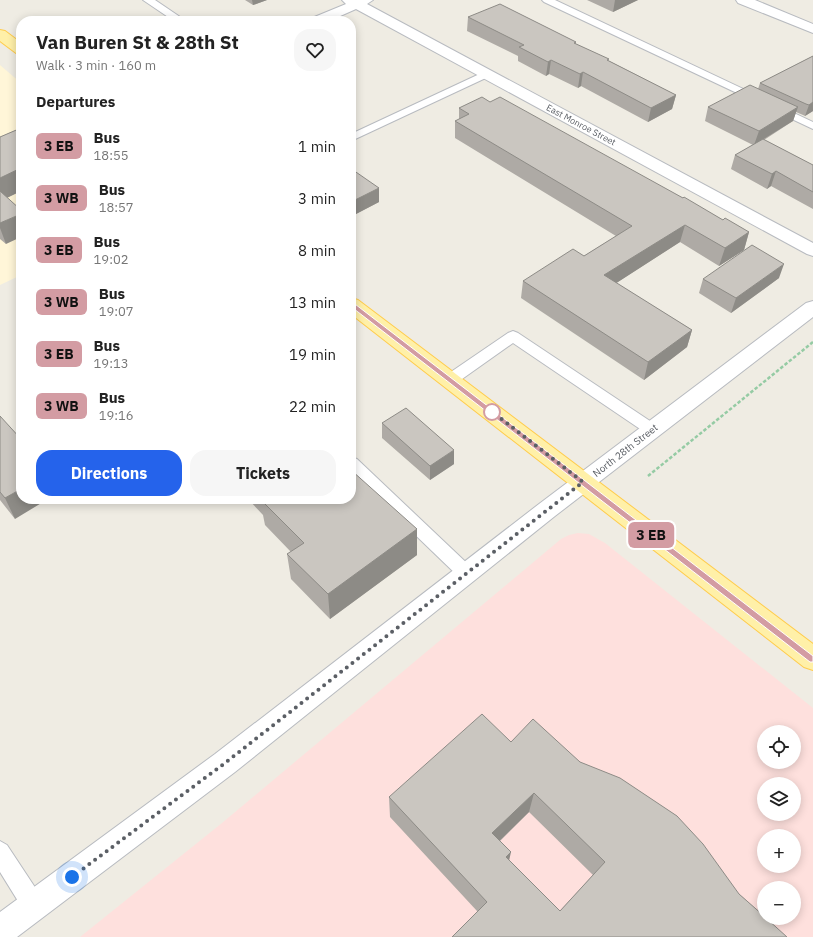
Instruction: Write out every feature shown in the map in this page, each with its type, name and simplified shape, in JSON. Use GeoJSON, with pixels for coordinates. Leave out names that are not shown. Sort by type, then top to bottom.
{"type":"FeatureCollection","features":[{"type":"Feature","properties":{"kind":"main road"},"geometry":{"type":"LineString","coordinates":[[0,34],[16,46]]}},
{"type":"Feature","properties":{"kind":"main road"},"geometry":{"type":"LineString","coordinates":[[356,308],[813,659]]}},
{"type":"Feature","properties":{"kind":"street"},"geometry":{"type":"LineString","coordinates":[[743,0],[813,29]]}},
{"type":"Feature","properties":{"kind":"street"},"geometry":{"type":"LineString","coordinates":[[328,16],[358,2]]}},
{"type":"Feature","properties":{"kind":"street","name":"East Monroe Street"},"geometry":{"type":"LineString","coordinates":[[358,2],[486,74],[813,250]]}},
{"type":"Feature","properties":{"kind":"street","name":"North 28th Street"},"geometry":{"type":"LineString","coordinates":[[7,931],[34,906],[225,763],[583,482],[813,307]]}},
{"type":"Feature","properties":{"kind":"lane"},"geometry":{"type":"LineString","coordinates":[[148,0],[173,16]]}},
{"type":"Feature","properties":{"kind":"lane"},"geometry":{"type":"LineString","coordinates":[[548,0],[813,126]]}},
{"type":"Feature","properties":{"kind":"lane"},"geometry":{"type":"LineString","coordinates":[[356,136],[486,74]]}},
{"type":"Feature","properties":{"kind":"lane"},"geometry":{"type":"LineString","coordinates":[[450,380],[513,336],[652,429]]}},
{"type":"Feature","properties":{"kind":"lane"},"geometry":{"type":"LineString","coordinates":[[356,468],[466,573]]}},
{"type":"Feature","properties":{"kind":"lane"},"geometry":{"type":"LineString","coordinates":[[0,852],[34,906]]}},
{"type":"Feature","properties":{"kind":"path"},"geometry":{"type":"LineString","coordinates":[[648,476],[813,342]]}},
{"type":"Feature","properties":{"kind":"shaded area"},"geometry":{"type":"Polygon","coordinates":[[[0,65],[16,79],[16,277],[0,285],[0,65]]]}},
{"type":"Feature","properties":{"kind":"shaded area"},"geometry":{"type":"Polygon","coordinates":[[[578,533],[589,534],[605,543],[813,708],[813,937],[80,937],[222,823],[561,539],[578,533]]]}},
{"type":"Feature","properties":{"kind":"building"},"geometry":{"type":"Polygon","coordinates":[[[500,4],[576,42],[574,43],[609,59],[607,60],[676,95],[651,108],[583,72],[580,74],[551,60],[548,62],[519,47],[524,45],[468,17],[500,4]]]}},
{"type":"Feature","properties":{"kind":"building"},"geometry":{"type":"Polygon","coordinates":[[[813,56],[813,102],[809,105],[760,83],[813,56]]]}},
{"type":"Feature","properties":{"kind":"building"},"geometry":{"type":"Polygon","coordinates":[[[750,85],[798,107],[759,131],[708,107],[750,85]]]}},
{"type":"Feature","properties":{"kind":"building"},"geometry":{"type":"Polygon","coordinates":[[[482,97],[490,102],[500,97],[683,198],[684,197],[723,220],[725,218],[749,232],[725,248],[685,225],[604,275],[692,330],[648,362],[523,281],[573,249],[584,256],[632,226],[455,121],[469,114],[459,108],[482,97]]]}},
{"type":"Feature","properties":{"kind":"building"},"geometry":{"type":"Polygon","coordinates":[[[16,130],[16,170],[0,178],[0,137],[16,130]]]}},
{"type":"Feature","properties":{"kind":"building"},"geometry":{"type":"Polygon","coordinates":[[[763,139],[813,165],[813,192],[776,171],[772,174],[735,155],[763,139]]]}},
{"type":"Feature","properties":{"kind":"building"},"geometry":{"type":"Polygon","coordinates":[[[356,172],[379,188],[356,200],[356,172]]]}},
{"type":"Feature","properties":{"kind":"building"},"geometry":{"type":"Polygon","coordinates":[[[0,191],[16,205],[16,216],[0,223],[0,191]]]}},
{"type":"Feature","properties":{"kind":"building"},"geometry":{"type":"Polygon","coordinates":[[[752,245],[784,264],[736,298],[703,279],[752,245]]]}},
{"type":"Feature","properties":{"kind":"building"},"geometry":{"type":"Polygon","coordinates":[[[406,408],[454,450],[430,466],[382,423],[406,408]]]}},
{"type":"Feature","properties":{"kind":"building"},"geometry":{"type":"Polygon","coordinates":[[[0,416],[16,434],[16,492],[5,498],[0,492],[0,416]]]}},
{"type":"Feature","properties":{"kind":"building"},"geometry":{"type":"Polygon","coordinates":[[[356,474],[417,529],[328,594],[287,554],[304,543],[265,504],[356,504],[356,474]]]}},
{"type":"Feature","properties":{"kind":"building"},"geometry":{"type":"Polygon","coordinates":[[[482,714],[511,742],[533,719],[580,762],[620,778],[677,816],[703,844],[739,894],[757,910],[757,925],[774,925],[787,937],[452,937],[487,902],[389,797],[482,714]],[[534,793],[492,833],[511,852],[506,857],[560,911],[605,862],[534,793]]]}},
{"type":"Feature","properties":{"kind":"bus line"},"geometry":{"type":"LineString","coordinates":[[356,308],[813,659]]}},
{"type":"Feature","properties":{"kind":"route"},"geometry":{"type":"LineString","coordinates":[[72,877],[225,763],[583,482],[490,410],[492,412]]}}]}
